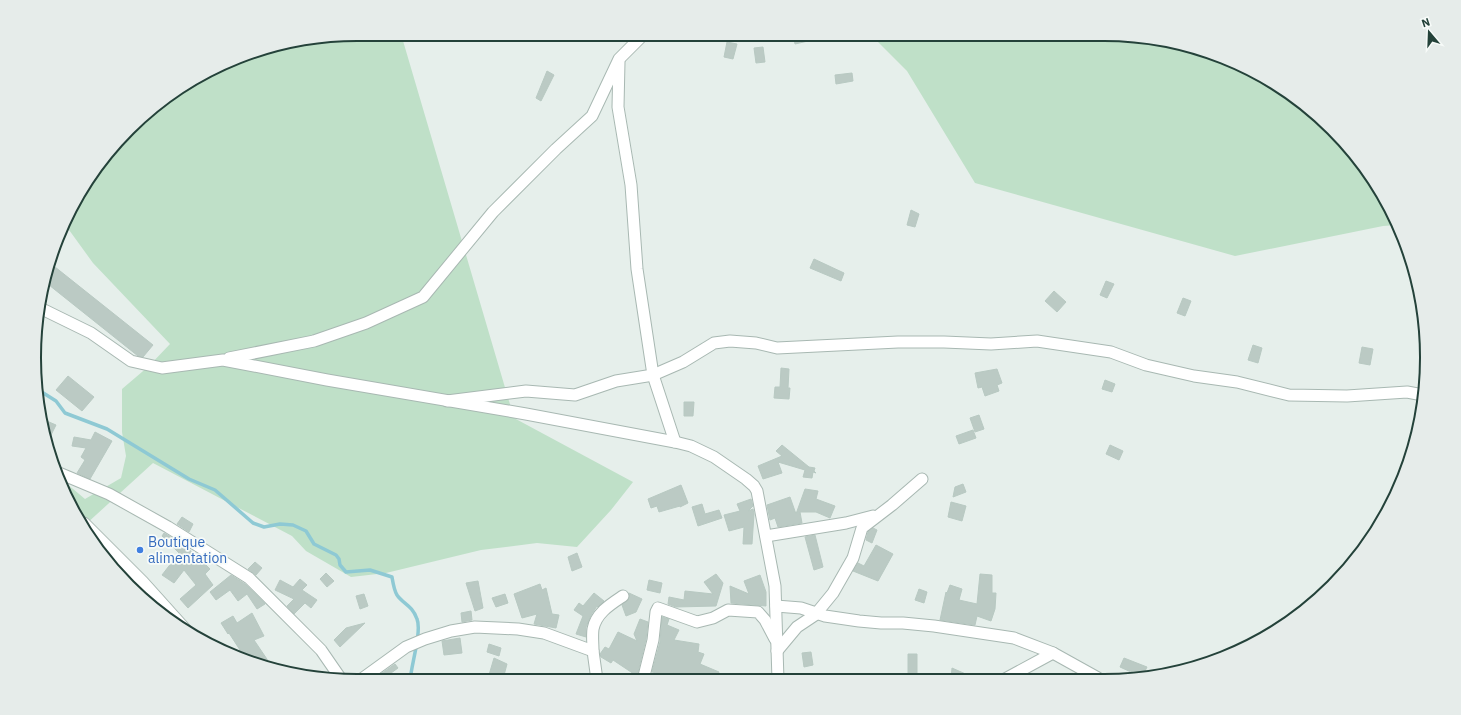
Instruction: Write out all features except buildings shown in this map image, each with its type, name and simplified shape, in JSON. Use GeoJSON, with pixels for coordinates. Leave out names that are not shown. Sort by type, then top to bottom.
{"type":"FeatureCollection","features":[{"type":"Feature","properties":{"kind":"street"},"geometry":{"type":"LineString","coordinates":[[45,310],[92,333],[131,361],[162,368],[222,360],[314,341],[366,323],[423,297],[493,212],[556,149],[592,116],[618,59],[637,41]]}},
{"type":"Feature","properties":{"kind":"street"},"geometry":{"type":"LineString","coordinates":[[618,59],[618,107],[631,185],[637,269],[653,375],[675,442]]}},
{"type":"Feature","properties":{"kind":"street"},"geometry":{"type":"LineString","coordinates":[[447,401],[526,392],[575,395],[616,381],[653,375],[683,362],[714,343],[730,341],[756,343],[777,348],[898,342],[991,344],[1037,341],[1111,352],[1146,365],[1194,376],[1237,382],[1289,395],[1347,396],[1407,392],[1417,394]]}},
{"type":"Feature","properties":{"kind":"street"},"geometry":{"type":"LineString","coordinates":[[222,360],[675,442],[700,449],[746,479],[757,491],[775,586],[778,674]]}},
{"type":"Feature","properties":{"kind":"street"},"geometry":{"type":"LineString","coordinates":[[64,475],[108,494],[168,528],[249,578],[321,650],[337,673]]}},
{"type":"Feature","properties":{"kind":"street"},"geometry":{"type":"LineString","coordinates":[[777,651],[797,626],[817,613],[833,593],[853,558],[862,528],[892,506],[922,479]]}},
{"type":"Feature","properties":{"kind":"street"},"geometry":{"type":"LineString","coordinates":[[766,536],[846,523],[871,517],[892,506]]}},
{"type":"Feature","properties":{"kind":"street"},"geometry":{"type":"LineString","coordinates":[[94,533],[143,582],[171,613]]}},
{"type":"Feature","properties":{"kind":"street"},"geometry":{"type":"LineString","coordinates":[[596,674],[593,651],[593,628],[597,618],[603,611],[623,596]]}},
{"type":"Feature","properties":{"kind":"street"},"geometry":{"type":"LineString","coordinates":[[776,606],[801,608],[825,616],[859,622],[881,624],[903,623],[960,629],[1014,638],[1052,653],[1091,674]]}},
{"type":"Feature","properties":{"kind":"street"},"geometry":{"type":"LineString","coordinates":[[644,674],[653,640],[656,612],[658,608],[697,622],[713,618],[728,610],[758,612],[774,635],[777,651]]}},
{"type":"Feature","properties":{"kind":"street"},"geometry":{"type":"LineString","coordinates":[[369,674],[406,647],[425,638],[451,631],[475,627],[518,629],[544,633],[593,651]]}},
{"type":"Feature","properties":{"kind":"street"},"geometry":{"type":"LineString","coordinates":[[1014,674],[1052,653]]}},
{"type":"Feature","properties":{"kind":"green space"},"geometry":{"type":"Polygon","coordinates":[[[403,41],[514,418],[633,482],[611,510],[577,547],[537,543],[481,550],[386,573],[351,577],[306,551],[292,536],[153,463],[87,523],[68,485],[85,499],[121,478],[126,456],[122,432],[122,389],[149,366],[170,344],[93,263],[68,229],[83,199],[106,165],[134,134],[165,106],[199,83],[236,65],[276,52],[296,47],[337,42],[403,41]]]}},
{"type":"Feature","properties":{"kind":"green space"},"geometry":{"type":"Polygon","coordinates":[[[877,41],[1124,42],[1165,47],[1205,58],[1225,65],[1262,83],[1296,106],[1312,120],[1355,165],[1378,199],[1391,225],[1235,256],[975,183],[907,71],[877,41]]]}},
{"type":"Feature","properties":{"kind":"waterway"},"geometry":{"type":"LineString","coordinates":[[43,393],[56,401],[65,413],[107,429],[189,479],[215,490],[253,523],[264,527],[280,524],[293,525],[306,531],[314,544],[336,555],[339,559],[340,565],[346,572],[370,570],[392,577],[394,589],[397,595],[413,611],[418,624],[411,674]]}},
{"type":"Feature","properties":{"kind":"place","name":"Boutique alimentation"},"geometry":{"type":"Point","coordinates":[140,550]}}]}
